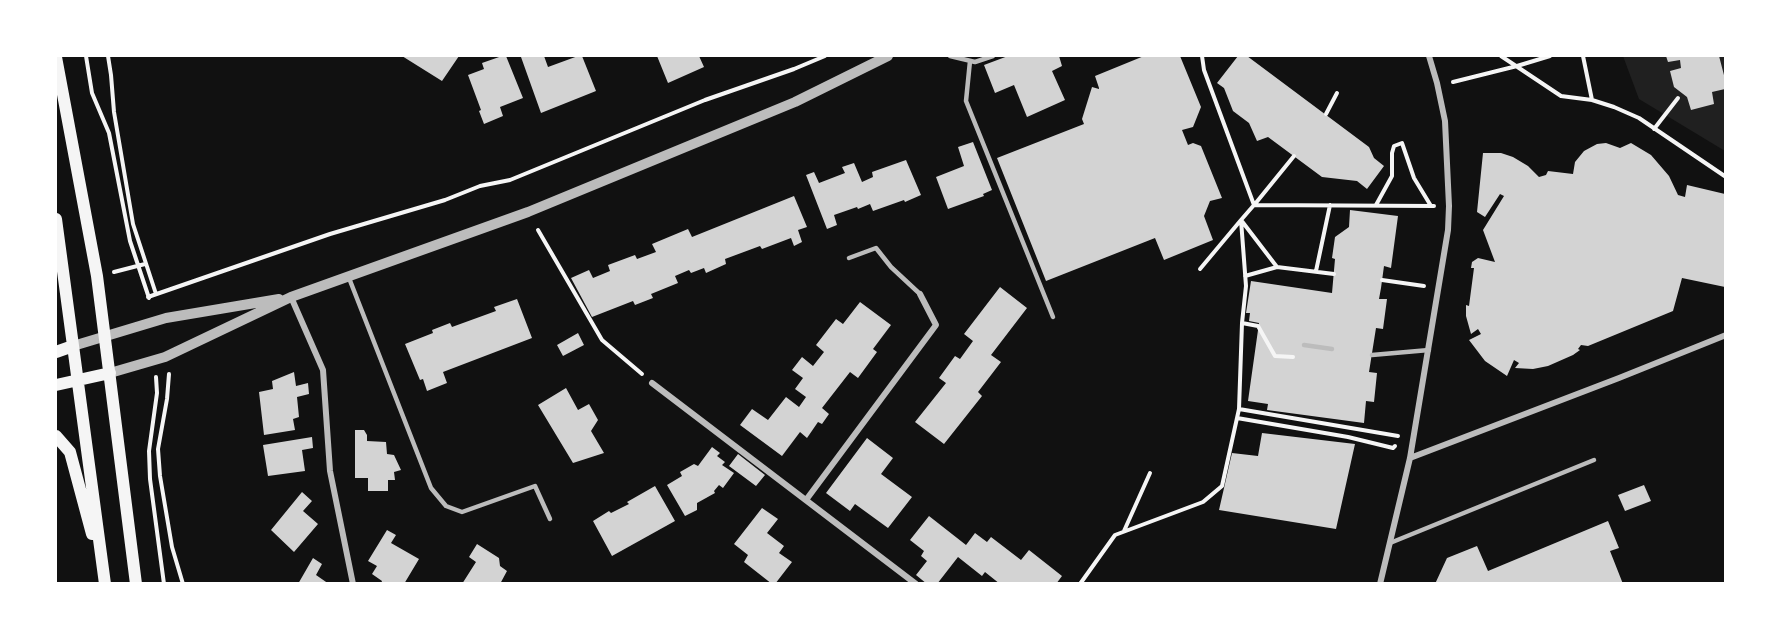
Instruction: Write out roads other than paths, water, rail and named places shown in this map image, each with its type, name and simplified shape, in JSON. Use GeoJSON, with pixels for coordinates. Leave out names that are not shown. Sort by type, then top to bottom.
{"type":"FeatureCollection","features":[{"type":"Feature","properties":{"kind":"main road"},"geometry":{"type":"LineString","coordinates":[[56,57],[98,276],[136,584]]}},
{"type":"Feature","properties":{"kind":"main road"},"geometry":{"type":"LineString","coordinates":[[56,219],[105,584]]}},
{"type":"Feature","properties":{"kind":"main road"},"geometry":{"type":"LineString","coordinates":[[56,352],[73,346]]}},
{"type":"Feature","properties":{"kind":"main road"},"geometry":{"type":"LineString","coordinates":[[56,385],[110,373]]}},
{"type":"Feature","properties":{"kind":"main road"},"geometry":{"type":"LineString","coordinates":[[56,436],[70,452],[105,584]]}},
{"type":"Feature","properties":{"kind":"street"},"geometry":{"type":"LineString","coordinates":[[110,373],[165,357],[291,297],[348,275],[528,212],[795,102],[888,56]]}},
{"type":"Feature","properties":{"kind":"street"},"geometry":{"type":"LineString","coordinates":[[1380,584],[1410,458],[1448,230],[1445,121],[1429,56]]}},
{"type":"Feature","properties":{"kind":"street"},"geometry":{"type":"LineString","coordinates":[[806,500],[936,325],[920,294]]}},
{"type":"Feature","properties":{"kind":"street"},"geometry":{"type":"LineString","coordinates":[[73,346],[166,318],[291,297]]}},
{"type":"Feature","properties":{"kind":"street"},"geometry":{"type":"LineString","coordinates":[[291,297],[323,370],[330,471],[353,584]]}},
{"type":"Feature","properties":{"kind":"street"},"geometry":{"type":"LineString","coordinates":[[1410,458],[1608,383],[1725,335]]}},
{"type":"Feature","properties":{"kind":"street"},"geometry":{"type":"LineString","coordinates":[[652,383],[916,584]]}},
{"type":"Feature","properties":{"kind":"lane"},"geometry":{"type":"LineString","coordinates":[[950,56],[975,62],[993,56]]}},
{"type":"Feature","properties":{"kind":"lane"},"geometry":{"type":"LineString","coordinates":[[970,61],[966,100],[1053,317]]}},
{"type":"Feature","properties":{"kind":"lane"},"geometry":{"type":"LineString","coordinates":[[849,258],[876,248],[891,267],[920,294]]}},
{"type":"Feature","properties":{"kind":"lane"},"geometry":{"type":"LineString","coordinates":[[348,275],[431,488],[446,506],[462,512],[535,486],[550,519]]}},
{"type":"Feature","properties":{"kind":"lane"},"geometry":{"type":"LineString","coordinates":[[1304,345],[1332,349]]}},
{"type":"Feature","properties":{"kind":"lane"},"geometry":{"type":"LineString","coordinates":[[1372,355],[1429,350]]}},
{"type":"Feature","properties":{"kind":"lane"},"geometry":{"type":"LineString","coordinates":[[1390,543],[1594,460]]}}]}
